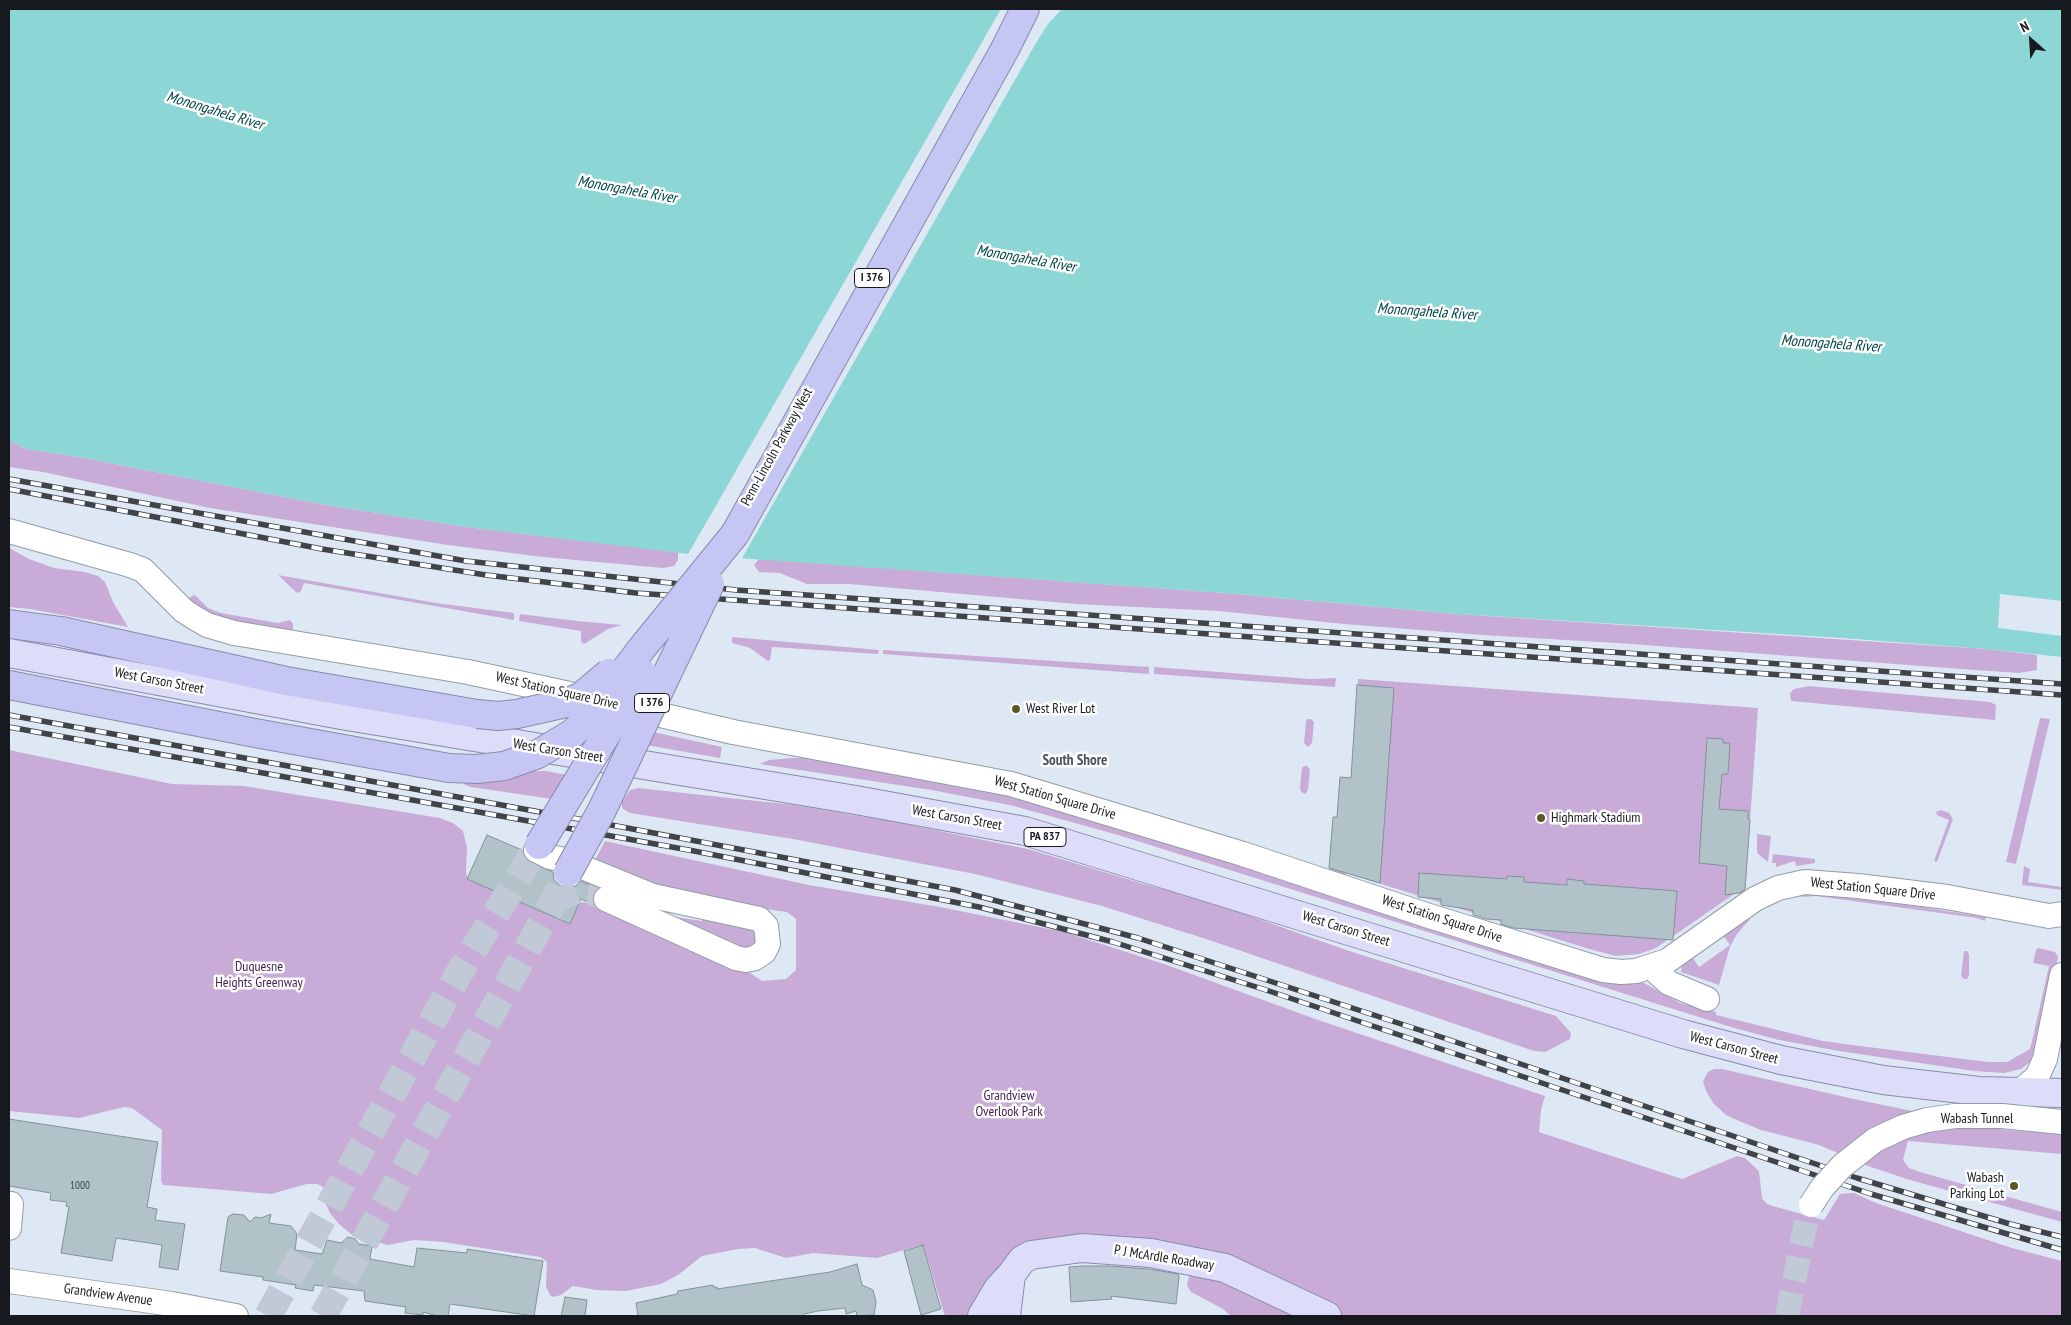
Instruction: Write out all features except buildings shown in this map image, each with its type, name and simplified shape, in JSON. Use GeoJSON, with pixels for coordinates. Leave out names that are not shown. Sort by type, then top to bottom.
{"type":"FeatureCollection","features":[{"type":"Feature","properties":{"kind":"highway","name":"I 376"},"geometry":{"type":"LineString","coordinates":[[1011,30],[1025,9]]}},
{"type":"Feature","properties":{"kind":"highway","name":"I 376"},"geometry":{"type":"LineString","coordinates":[[1011,30],[1037,9]]}},
{"type":"Feature","properties":{"kind":"highway","name":"Penn-Lincoln Parkway West"},"geometry":{"type":"LineString","coordinates":[[536,850],[735,528],[1011,30]]}},
{"type":"Feature","properties":{"kind":"highway","name":"Penn-Lincoln Parkway West"},"geometry":{"type":"LineString","coordinates":[[568,872],[602,810],[735,528]]}},
{"type":"Feature","properties":{"kind":"highway"},"geometry":{"type":"LineString","coordinates":[[9,624],[61,631],[286,681],[477,714],[498,716],[525,713],[566,703],[592,690],[735,528]]}},
{"type":"Feature","properties":{"kind":"highway"},"geometry":{"type":"LineString","coordinates":[[9,685],[255,733],[458,769],[504,766],[538,754],[564,739],[589,717],[735,528]]}},
{"type":"Feature","properties":{"kind":"main road","name":"West Carson Street"},"geometry":{"type":"LineString","coordinates":[[9,653],[341,714],[1024,830],[1683,1034],[1781,1060],[1883,1080],[1979,1091],[2062,1093]]}},
{"type":"Feature","properties":{"kind":"main road","name":"P J McArdle Roadway"},"geometry":{"type":"LineString","coordinates":[[982,1316],[998,1290],[1022,1260],[1043,1253],[1082,1248],[1151,1253],[1225,1268],[1327,1316]]}},
{"type":"Feature","properties":{"kind":"main road"},"geometry":{"type":"LineString","coordinates":[[1006,1316],[1011,1275]]}},
{"type":"Feature","properties":{"kind":"street","name":"West Station Square Drive"},"geometry":{"type":"LineString","coordinates":[[9,532],[130,564],[143,570],[189,615],[207,625],[234,633],[468,672],[733,732],[1011,784],[1243,854],[1435,918],[1603,970],[1621,972],[1651,967],[1682,952],[1755,899],[1778,888],[1805,882],[1858,886],[1947,897],[2049,916],[2062,914]]}},
{"type":"Feature","properties":{"kind":"street"},"geometry":{"type":"LineString","coordinates":[[536,850],[653,896],[759,919],[766,926],[768,944],[764,952],[756,958],[746,960],[736,958],[606,899]]}},
{"type":"Feature","properties":{"kind":"street"},"geometry":{"type":"LineString","coordinates":[[1651,967],[1669,982],[1707,999]]}},
{"type":"Feature","properties":{"kind":"street"},"geometry":{"type":"LineString","coordinates":[[2020,1091],[2037,1077],[2045,1059],[2061,986]]}},
{"type":"Feature","properties":{"kind":"street","name":"Wabash Tunnel"},"geometry":{"type":"LineString","coordinates":[[1809,1208],[1822,1188],[1842,1166],[1869,1144],[1888,1133],[1904,1127],[1927,1120],[1955,1116],[2002,1116],[2062,1122]]}},
{"type":"Feature","properties":{"kind":"street"},"geometry":{"type":"LineString","coordinates":[[9,1228],[11,1204]]}},
{"type":"Feature","properties":{"kind":"street","name":"Grandview Avenue"},"geometry":{"type":"LineString","coordinates":[[9,1280],[174,1310],[236,1316]]}},
{"type":"Feature","properties":{"kind":"green space"},"geometry":{"type":"Polygon","coordinates":[[[9,441],[27,449],[79,457],[321,504],[466,527],[678,552],[678,560],[674,566],[663,568],[543,557],[448,545],[210,508],[43,472],[9,467],[9,441]]]}},
{"type":"Feature","properties":{"kind":"green space"},"geometry":{"type":"Polygon","coordinates":[[[9,548],[29,559],[54,568],[85,572],[98,576],[105,582],[113,602],[128,627],[30,609],[9,607],[9,548]]]}},
{"type":"Feature","properties":{"kind":"green space"},"geometry":{"type":"Polygon","coordinates":[[[759,559],[1225,593],[1457,614],[1986,649],[2037,655],[2037,670],[2019,673],[1947,668],[1632,644],[1483,635],[1344,624],[1219,611],[1076,604],[849,584],[807,584],[780,573],[759,572],[754,565],[759,559]]]}},
{"type":"Feature","properties":{"kind":"green space"},"geometry":{"type":"Polygon","coordinates":[[[278,575],[436,603],[514,613],[514,620],[304,583],[301,591],[297,593],[278,575]]]}},
{"type":"Feature","properties":{"kind":"green space"},"geometry":{"type":"Polygon","coordinates":[[[195,595],[208,608],[221,613],[278,623],[290,620],[293,624],[293,631],[217,618],[188,600],[195,595]]]}},
{"type":"Feature","properties":{"kind":"green space"},"geometry":{"type":"Polygon","coordinates":[[[520,614],[622,625],[608,629],[584,644],[581,642],[581,631],[519,621],[520,614]]]}},
{"type":"Feature","properties":{"kind":"green space"},"geometry":{"type":"Polygon","coordinates":[[[732,637],[879,650],[878,654],[772,647],[770,660],[768,661],[750,648],[732,643],[732,637]]]}},
{"type":"Feature","properties":{"kind":"green space"},"geometry":{"type":"Polygon","coordinates":[[[883,650],[1149,667],[1149,674],[883,654],[883,650]]]}},
{"type":"Feature","properties":{"kind":"green space"},"geometry":{"type":"Polygon","coordinates":[[[1154,667],[1310,679],[1336,678],[1335,687],[1154,674],[1154,667]]]}},
{"type":"Feature","properties":{"kind":"green space","name":"Highmark Stadium"},"geometry":{"type":"Polygon","coordinates":[[[1358,679],[1758,708],[1745,893],[1734,894],[1656,948],[1639,954],[1616,956],[1346,873],[1345,876],[1329,872],[1333,817],[1337,817],[1340,777],[1351,778],[1358,679]]]}},
{"type":"Feature","properties":{"kind":"green space"},"geometry":{"type":"Polygon","coordinates":[[[1809,686],[1990,702],[1996,705],[1995,720],[1791,701],[1790,693],[1794,689],[1809,686]]]}},
{"type":"Feature","properties":{"kind":"green space"},"geometry":{"type":"Polygon","coordinates":[[[2040,718],[2050,719],[2016,864],[2006,862],[2040,718]]]}},
{"type":"Feature","properties":{"kind":"green space"},"geometry":{"type":"Polygon","coordinates":[[[1308,719],[1314,722],[1312,743],[1308,747],[1304,743],[1306,721],[1308,719]]]}},
{"type":"Feature","properties":{"kind":"green space"},"geometry":{"type":"Polygon","coordinates":[[[653,732],[722,747],[720,758],[646,745],[653,732]]]}},
{"type":"Feature","properties":{"kind":"green space"},"geometry":{"type":"Polygon","coordinates":[[[9,750],[172,784],[244,786],[440,818],[453,823],[463,831],[467,848],[466,872],[468,879],[569,924],[579,902],[589,903],[737,964],[762,981],[786,979],[796,970],[796,919],[787,912],[694,899],[656,887],[595,860],[605,841],[809,885],[940,907],[1064,932],[1164,964],[1321,1021],[1545,1096],[1541,1110],[1539,1132],[1682,1179],[1737,1156],[1745,1158],[1759,1171],[1762,1198],[1767,1204],[1776,1207],[1824,1220],[1840,1194],[1854,1193],[1876,1203],[2012,1248],[2062,1261],[2062,1316],[1231,1316],[1223,1309],[1191,1292],[1187,1285],[1192,1273],[1239,1260],[1173,1243],[1086,1235],[1025,1243],[1004,1260],[968,1316],[945,1316],[924,1247],[921,1245],[877,1258],[813,1253],[786,1258],[755,1248],[738,1249],[702,1256],[678,1275],[661,1284],[626,1291],[596,1290],[573,1286],[561,1295],[553,1297],[546,1286],[547,1262],[540,1257],[443,1242],[414,1240],[388,1245],[352,1235],[330,1213],[326,1204],[326,1192],[323,1187],[317,1184],[307,1184],[271,1194],[163,1185],[161,1180],[162,1130],[132,1108],[124,1107],[79,1118],[9,1111],[9,750]]]}},
{"type":"Feature","properties":{"kind":"green space"},"geometry":{"type":"Polygon","coordinates":[[[825,758],[1015,796],[1644,983],[1680,1003],[1716,1012],[1716,1015],[1823,1041],[1988,1062],[2007,1062],[2030,1049],[2049,966],[2033,963],[2036,950],[2038,948],[2055,952],[2058,957],[2036,1057],[2021,1069],[2004,1073],[1974,1071],[1839,1051],[1779,1040],[1734,1028],[1118,835],[1010,805],[931,790],[760,764],[769,760],[825,758]]]}},
{"type":"Feature","properties":{"kind":"green space"},"geometry":{"type":"Polygon","coordinates":[[[1304,766],[1310,769],[1308,790],[1305,794],[1301,792],[1300,788],[1302,768],[1304,766]]]}},
{"type":"Feature","properties":{"kind":"green space"},"geometry":{"type":"Polygon","coordinates":[[[526,771],[546,771],[567,775],[552,799],[471,787],[465,785],[463,781],[526,771]]]}},
{"type":"Feature","properties":{"kind":"green space"},"geometry":{"type":"Polygon","coordinates":[[[638,788],[794,805],[890,821],[1028,849],[1147,885],[1205,900],[1346,950],[1556,1016],[1571,1033],[1570,1039],[1545,1052],[1534,1051],[1209,940],[1102,906],[975,874],[793,839],[630,813],[622,808],[622,802],[630,790],[638,788]]]}},
{"type":"Feature","properties":{"kind":"green space"},"geometry":{"type":"Polygon","coordinates":[[[1941,810],[1949,813],[1953,819],[1937,862],[1934,861],[1949,820],[1937,815],[1936,812],[1941,810]]]}},
{"type":"Feature","properties":{"kind":"green space"},"geometry":{"type":"Polygon","coordinates":[[[1757,834],[1771,836],[1768,862],[1757,853],[1757,834]]]}},
{"type":"Feature","properties":{"kind":"green space"},"geometry":{"type":"Polygon","coordinates":[[[1773,854],[1815,859],[1815,863],[1796,866],[1795,861],[1776,867],[1776,863],[1772,863],[1773,854]]]}},
{"type":"Feature","properties":{"kind":"green space"},"geometry":{"type":"Polygon","coordinates":[[[2024,866],[2030,869],[2028,882],[2062,887],[2062,890],[2022,885],[2024,866]]]}},
{"type":"Feature","properties":{"kind":"green space"},"geometry":{"type":"Polygon","coordinates":[[[1815,892],[1986,917],[1985,921],[1977,918],[1816,896],[1802,897],[1802,893],[1815,892]]]}},
{"type":"Feature","properties":{"kind":"green space"},"geometry":{"type":"Polygon","coordinates":[[[663,915],[702,921],[703,917],[755,929],[757,944],[746,952],[663,915]]]}},
{"type":"Feature","properties":{"kind":"green space"},"geometry":{"type":"Polygon","coordinates":[[[1748,916],[1750,919],[1737,934],[1730,947],[1719,985],[1681,972],[1682,964],[1692,957],[1699,967],[1730,945],[1723,935],[1748,916]]]}},
{"type":"Feature","properties":{"kind":"green space"},"geometry":{"type":"Polygon","coordinates":[[[1964,951],[1967,951],[1969,954],[1969,975],[1967,979],[1961,976],[1964,951]]]}},
{"type":"Feature","properties":{"kind":"green space"},"geometry":{"type":"Polygon","coordinates":[[[1714,1069],[1722,1069],[1854,1099],[2005,1130],[2062,1134],[2062,1154],[1908,1141],[1903,1160],[1909,1168],[1920,1172],[2062,1212],[2062,1222],[1910,1180],[1865,1165],[1819,1145],[1761,1130],[1739,1121],[1726,1115],[1713,1103],[1706,1091],[1703,1081],[1708,1072],[1714,1069]]]}},
{"type":"Feature","properties":{"kind":"water","name":"Monongahela River"},"geometry":{"type":"Polygon","coordinates":[[[9,9],[2062,9],[2062,657],[1842,638],[1457,614],[1225,593],[696,555],[466,527],[321,504],[79,457],[27,449],[9,441],[9,9]]]}},
{"type":"Feature","properties":{"kind":"pier"},"geometry":{"type":"Polygon","coordinates":[[[1001,9],[1062,9],[1048,24],[1036,43],[741,560],[687,556],[1001,9]]]}},
{"type":"Feature","properties":{"kind":"pier"},"geometry":{"type":"Polygon","coordinates":[[[2000,594],[2062,601],[2062,636],[1998,628],[2000,594]]]}},
{"type":"Feature","properties":{"kind":"tunnel"},"geometry":{"type":"LineString","coordinates":[[268,1316],[458,975],[532,855]]}},
{"type":"Feature","properties":{"kind":"tunnel"},"geometry":{"type":"LineString","coordinates":[[323,1316],[554,901],[568,872]]}},
{"type":"Feature","properties":{"kind":"tunnel"},"geometry":{"type":"LineString","coordinates":[[554,901],[579,891],[592,893],[606,899]]}},
{"type":"Feature","properties":{"kind":"tunnel"},"geometry":{"type":"LineString","coordinates":[[1787,1316],[1808,1212]]}},
{"type":"Feature","properties":{"kind":"railway"},"geometry":{"type":"LineString","coordinates":[[9,479],[466,561],[736,590],[2062,684]]}},
{"type":"Feature","properties":{"kind":"railway"},"geometry":{"type":"LineString","coordinates":[[9,489],[322,549],[486,575],[636,593],[2062,695]]}},
{"type":"Feature","properties":{"kind":"railway"},"geometry":{"type":"LineString","coordinates":[[9,715],[955,890],[1138,938],[1441,1037],[1857,1178],[2010,1224],[2062,1237]]}},
{"type":"Feature","properties":{"kind":"railway"},"geometry":{"type":"LineString","coordinates":[[9,727],[694,851],[979,907],[1113,942],[1266,990],[1871,1194],[2062,1250]]}},
{"type":"Feature","properties":{"kind":"place","name":"West River Lot"},"geometry":{"type":"Point","coordinates":[1016,709]}},
{"type":"Feature","properties":{"kind":"place","name":"Highmark Stadium"},"geometry":{"type":"Point","coordinates":[1541,818]}},
{"type":"Feature","properties":{"kind":"place","name":"Wabash Parking Lot"},"geometry":{"type":"Point","coordinates":[2014,1186]}},
{"type":"Feature","properties":{"kind":"district","name":"South Shore"},"geometry":{"type":"Point","coordinates":[1075,761]}},
{"type":"Feature","properties":{"kind":"park label","name":"Duquesne Heights Greenway"},"geometry":{"type":"Point","coordinates":[259,976]}},
{"type":"Feature","properties":{"kind":"park label","name":"Grandview Overlook Park"},"geometry":{"type":"Point","coordinates":[1009,1104]}}]}
